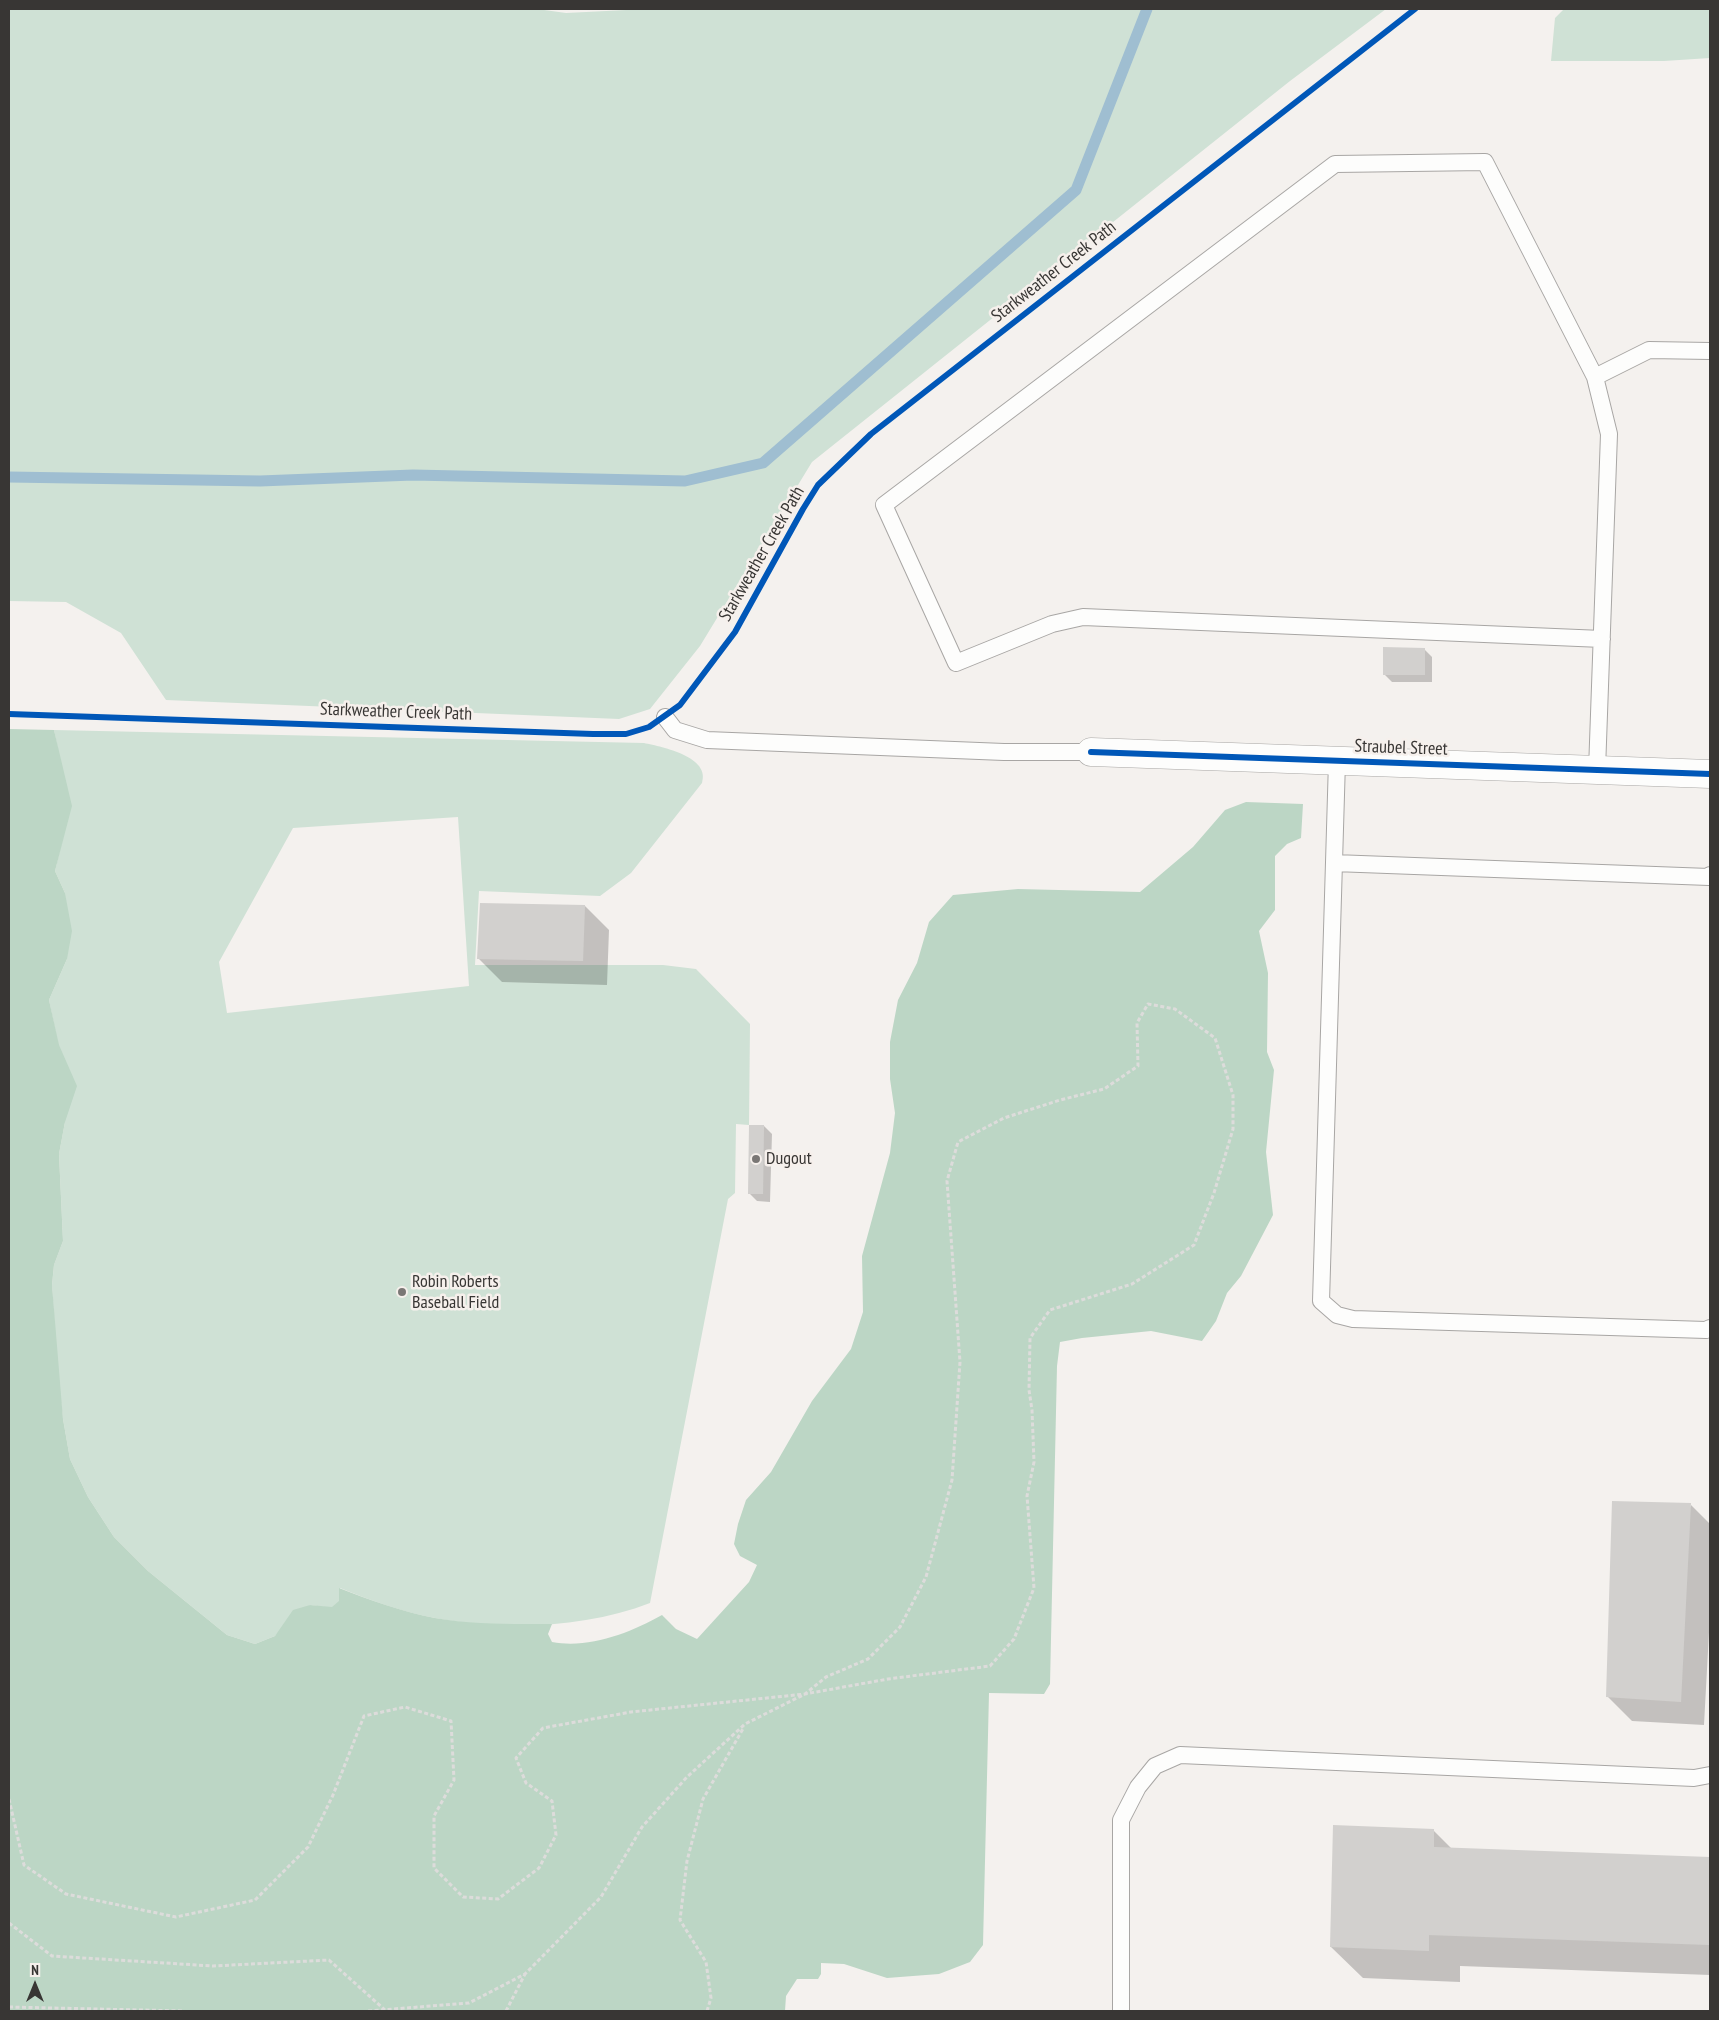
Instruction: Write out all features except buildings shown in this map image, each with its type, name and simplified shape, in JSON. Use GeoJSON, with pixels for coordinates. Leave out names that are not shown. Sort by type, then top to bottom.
{"type":"FeatureCollection","features":[{"type":"Feature","properties":{"kind":"street","name":"Straubel Street"},"geometry":{"type":"LineString","coordinates":[[1091,752],[1710,774]]}},
{"type":"Feature","properties":{"kind":"lane"},"geometry":{"type":"LineString","coordinates":[[1597,770],[1602,639],[1609,434],[1595,377],[1485,162],[1335,164],[884,505],[956,663],[1052,624],[1083,617],[1602,639]]}},
{"type":"Feature","properties":{"kind":"lane"},"geometry":{"type":"LineString","coordinates":[[1595,377],[1650,350],[1710,351]]}},
{"type":"Feature","properties":{"kind":"lane"},"geometry":{"type":"LineString","coordinates":[[665,717],[674,730],[707,740],[1004,752],[1091,752]]}},
{"type":"Feature","properties":{"kind":"lane"},"geometry":{"type":"LineString","coordinates":[[1337,761],[1321,1301],[1337,1315],[1352,1320],[1706,1330],[1710,1328]]}},
{"type":"Feature","properties":{"kind":"lane"},"geometry":{"type":"LineString","coordinates":[[1334,863],[1710,877]]}},
{"type":"Feature","properties":{"kind":"lane"},"geometry":{"type":"LineString","coordinates":[[1121,2011],[1121,1820],[1138,1787],[1155,1766],[1180,1755],[1694,1778],[1710,1776]]}},
{"type":"Feature","properties":{"kind":"path"},"geometry":{"type":"LineString","coordinates":[[9,1799],[24,1865],[66,1894],[176,1917],[255,1900],[308,1847],[333,1794],[364,1716],[405,1707],[451,1721],[454,1780],[434,1816],[434,1868],[463,1897],[498,1899],[539,1868],[556,1836],[552,1801],[526,1783],[516,1758],[543,1728],[631,1712],[805,1694],[888,1679],[990,1666],[1014,1639],[1034,1588],[1027,1496],[1034,1462],[1032,1410],[1029,1390],[1030,1338],[1050,1310],[1132,1284],[1194,1245],[1214,1193],[1233,1130],[1233,1095],[1215,1038],[1174,1009],[1148,1004],[1137,1023],[1138,1066],[1104,1088],[1004,1118],[958,1142],[947,1181],[960,1362],[952,1480],[926,1578],[900,1627],[868,1659],[826,1677],[805,1694],[746,1724],[687,1776],[642,1827],[601,1897],[525,1974],[506,2011]]}},
{"type":"Feature","properties":{"kind":"path"},"geometry":{"type":"LineString","coordinates":[[707,2011],[711,1998],[706,1962],[680,1920],[687,1861],[703,1799],[746,1724]]}},
{"type":"Feature","properties":{"kind":"path"},"geometry":{"type":"LineString","coordinates":[[9,1923],[52,1956],[213,1966],[329,1960],[386,2011]]}},
{"type":"Feature","properties":{"kind":"path"},"geometry":{"type":"LineString","coordinates":[[368,2011],[469,2003],[525,1974]]}},
{"type":"Feature","properties":{"kind":"path"},"geometry":{"type":"LineString","coordinates":[[9,2007],[184,2011]]}},
{"type":"Feature","properties":{"kind":"green space"},"geometry":{"type":"Polygon","coordinates":[[[9,9],[537,9],[566,13],[646,9],[1386,9],[1290,81],[812,462],[700,646],[650,709],[619,719],[166,700],[121,633],[66,602],[9,601],[9,9]]]}},
{"type":"Feature","properties":{"kind":"green space"},"geometry":{"type":"Polygon","coordinates":[[[1564,9],[1710,9],[1710,58],[1664,61],[1551,61],[1555,18],[1564,9]]]}},
{"type":"Feature","properties":{"kind":"green space"},"geometry":{"type":"Polygon","coordinates":[[[9,729],[54,730],[72,806],[55,871],[65,893],[72,931],[67,959],[49,1000],[59,1045],[77,1086],[65,1122],[59,1154],[63,1241],[54,1265],[52,1285],[63,1419],[70,1459],[88,1497],[114,1537],[148,1571],[227,1635],[255,1644],[275,1636],[293,1610],[310,1605],[332,1607],[339,1601],[339,1588],[399,1609],[435,1618],[479,1623],[552,1624],[548,1634],[552,1642],[566,1644],[609,1638],[637,1628],[662,1615],[676,1629],[697,1639],[749,1582],[757,1565],[740,1556],[734,1544],[746,1500],[771,1472],[812,1401],[851,1349],[863,1312],[862,1256],[890,1153],[895,1113],[890,1079],[890,1042],[898,1000],[917,963],[929,922],[953,895],[1018,889],[1140,892],[1193,847],[1225,810],[1246,802],[1303,804],[1301,838],[1287,844],[1275,856],[1275,910],[1259,931],[1268,973],[1267,1052],[1274,1070],[1266,1152],[1273,1215],[1241,1276],[1227,1293],[1216,1321],[1202,1341],[1151,1331],[1060,1342],[1057,1366],[1050,1684],[1044,1694],[989,1693],[983,1945],[970,1962],[939,1974],[887,1978],[844,1964],[821,1963],[821,1974],[818,1979],[797,1979],[786,1996],[785,2011],[9,2011],[9,729]]]}},
{"type":"Feature","properties":{"kind":"green space","name":"Robin Roberts Baseball Field"},"geometry":{"type":"Polygon","coordinates":[[[54,730],[644,743],[684,755],[699,766],[703,774],[702,783],[631,873],[600,896],[479,891],[475,965],[663,965],[696,969],[750,1024],[749,1125],[736,1124],[735,1193],[728,1199],[650,1603],[599,1618],[572,1622],[516,1626],[488,1625],[435,1618],[410,1612],[340,1588],[339,1602],[332,1608],[310,1605],[275,1636],[255,1644],[227,1635],[148,1571],[114,1537],[88,1497],[70,1459],[58,1378],[52,1285],[54,1265],[63,1241],[59,1154],[65,1122],[60,1054],[49,1000],[67,959],[65,893],[55,871],[62,841],[58,749],[54,730]],[[458,817],[293,828],[219,962],[227,1013],[469,986],[458,817]]]}},
{"type":"Feature","properties":{"kind":"waterway"},"geometry":{"type":"LineString","coordinates":[[9,477],[260,481],[413,475],[685,481],[763,463],[1076,190],[1147,9]]}},
{"type":"Feature","properties":{"kind":"cycle path","name":"Starkweather Creek Path"},"geometry":{"type":"LineString","coordinates":[[9,714],[593,734],[626,734],[649,727],[680,705],[735,632],[818,485],[871,434],[1415,9]]}},
{"type":"Feature","properties":{"kind":"cycle path"},"geometry":{"type":"LineString","coordinates":[[1091,752],[1710,774]]}},
{"type":"Feature","properties":{"kind":"place","name":"Dugout"},"geometry":{"type":"Point","coordinates":[756,1159]}},
{"type":"Feature","properties":{"kind":"place","name":"Robin Roberts Baseball Field"},"geometry":{"type":"Point","coordinates":[402,1292]}}]}
